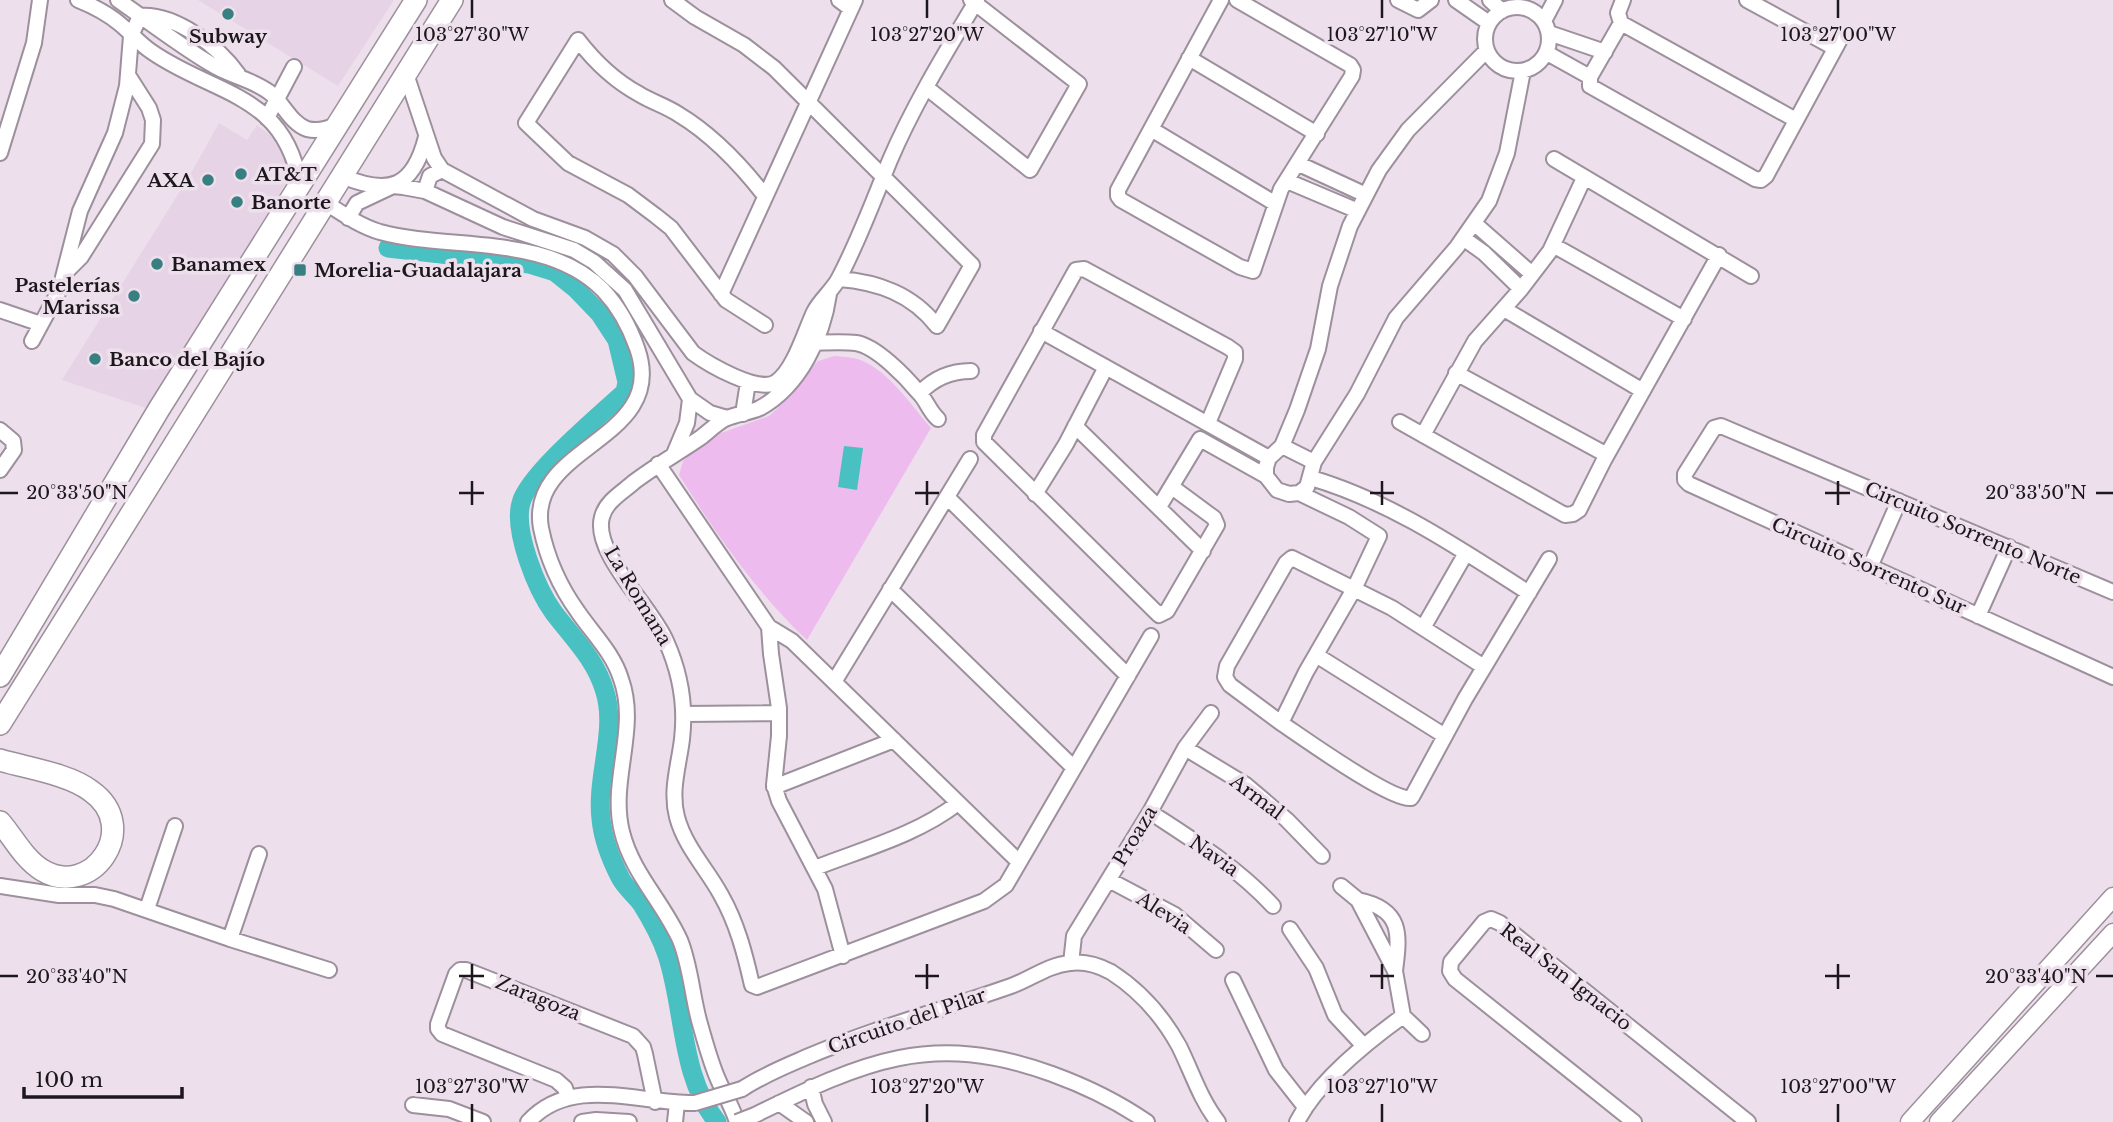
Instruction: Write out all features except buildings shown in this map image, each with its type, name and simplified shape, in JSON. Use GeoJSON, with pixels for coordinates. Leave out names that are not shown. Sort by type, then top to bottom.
{"type":"FeatureCollection","features":[{"type":"Feature","properties":{"kind":"highway"},"geometry":{"type":"LineString","coordinates":[[0,676],[159,409],[416,0]]}},
{"type":"Feature","properties":{"kind":"highway"},"geometry":{"type":"LineString","coordinates":[[0,724],[452,0]]}},
{"type":"Feature","properties":{"kind":"highway"},"geometry":{"type":"LineString","coordinates":[[0,650],[30,616],[45,604]]}},
{"type":"Feature","properties":{"kind":"highway"},"geometry":{"type":"LineString","coordinates":[[0,760],[67,783],[90,801],[102,816],[105,825],[103,839],[91,859],[74,868],[51,866],[37,856],[0,808]]}},
{"type":"Feature","properties":{"kind":"highway"},"geometry":{"type":"LineString","coordinates":[[0,767],[84,785],[98,796],[112,819],[113,832],[110,847],[102,860],[91,869],[70,876],[45,872],[30,861],[0,822]]}},
{"type":"Feature","properties":{"kind":"main road"},"geometry":{"type":"LineString","coordinates":[[1910,1122],[2113,897]]}},
{"type":"Feature","properties":{"kind":"main road"},"geometry":{"type":"LineString","coordinates":[[1939,1122],[2113,933]]}},
{"type":"Feature","properties":{"kind":"street"},"geometry":{"type":"LineString","coordinates":[[1,150],[19,117],[27,94],[36,51],[34,43],[40,0]]}},
{"type":"Feature","properties":{"kind":"street"},"geometry":{"type":"LineString","coordinates":[[78,0],[121,24],[131,36],[167,62],[240,96],[267,118],[293,156],[300,185]]}},
{"type":"Feature","properties":{"kind":"street"},"geometry":{"type":"LineString","coordinates":[[118,0],[212,65],[254,82],[277,99],[304,128],[318,130],[338,124]]}},
{"type":"Feature","properties":{"kind":"street"},"geometry":{"type":"LineString","coordinates":[[672,0],[744,45],[774,68],[972,265],[937,326],[920,307],[899,293],[871,283],[839,279]]}},
{"type":"Feature","properties":{"kind":"street"},"geometry":{"type":"LineString","coordinates":[[1221,0],[1118,190],[1118,196],[1240,267],[1253,271],[1281,189],[1317,134],[1353,70],[1350,65],[1237,0]]}},
{"type":"Feature","properties":{"kind":"street"},"geometry":{"type":"LineString","coordinates":[[1398,0],[1418,10],[1431,0]]}},
{"type":"Feature","properties":{"kind":"street"},"geometry":{"type":"LineString","coordinates":[[1456,0],[1489,23]]}},
{"type":"Feature","properties":{"kind":"street"},"geometry":{"type":"LineString","coordinates":[[1490,0],[1527,9],[1547,27],[1605,52]]}},
{"type":"Feature","properties":{"kind":"street"},"geometry":{"type":"LineString","coordinates":[[1513,6],[1489,23],[1485,41],[1492,60],[1512,71],[1523,71],[1537,65],[1547,52],[1547,27],[1555,0]]}},
{"type":"Feature","properties":{"kind":"street"},"geometry":{"type":"LineString","coordinates":[[1623,0],[1618,13],[1621,23],[1796,120]]}},
{"type":"Feature","properties":{"kind":"street"},"geometry":{"type":"LineString","coordinates":[[1747,0],[1835,48]]}},
{"type":"Feature","properties":{"kind":"street"},"geometry":{"type":"LineString","coordinates":[[927,88],[1030,170],[1079,84],[975,1]]}},
{"type":"Feature","properties":{"kind":"street","name":"La Romana"},"geometry":{"type":"LineString","coordinates":[[843,956],[757,987],[752,985],[732,919],[721,895],[686,839],[677,818],[674,782],[683,714],[679,677],[665,638],[609,554],[601,523],[607,507],[615,497],[658,464],[727,418],[761,407],[780,385],[804,364],[808,343],[826,313],[829,294],[839,279],[884,176],[927,88],[975,1]]}},
{"type":"Feature","properties":{"kind":"street"},"geometry":{"type":"LineString","coordinates":[[721,294],[809,101],[848,3]]}},
{"type":"Feature","properties":{"kind":"street"},"geometry":{"type":"LineString","coordinates":[[32,341],[60,289],[80,211],[115,133],[123,106],[131,36],[141,16]]}},
{"type":"Feature","properties":{"kind":"street"},"geometry":{"type":"LineString","coordinates":[[1621,23],[1590,77],[1593,90],[1755,179],[1762,180],[1843,34]]}},
{"type":"Feature","properties":{"kind":"street"},"geometry":{"type":"LineString","coordinates":[[765,196],[722,147],[678,113],[625,85],[599,64],[578,40],[526,122],[568,163],[628,195],[671,228],[721,294],[744,313],[765,325]]}},
{"type":"Feature","properties":{"kind":"street"},"geometry":{"type":"LineString","coordinates":[[1266,476],[1269,458],[1282,446],[1318,349],[1330,286],[1350,226],[1366,195],[1379,170],[1408,130],[1487,50]]}},
{"type":"Feature","properties":{"kind":"street"},"geometry":{"type":"LineString","coordinates":[[1547,52],[1590,77]]}},
{"type":"Feature","properties":{"kind":"street"},"geometry":{"type":"LineString","coordinates":[[1189,58],[1317,134]]}},
{"type":"Feature","properties":{"kind":"street"},"geometry":{"type":"LineString","coordinates":[[267,118],[294,67]]}},
{"type":"Feature","properties":{"kind":"street"},"geometry":{"type":"LineString","coordinates":[[1299,494],[1307,487],[1314,462],[1357,394],[1396,318],[1463,238],[1489,201],[1507,153],[1523,71]]}},
{"type":"Feature","properties":{"kind":"street"},"geometry":{"type":"LineString","coordinates":[[405,74],[434,158],[442,170],[533,219],[584,238],[613,254],[635,276],[685,344],[705,361],[748,382],[767,386],[780,385]]}},
{"type":"Feature","properties":{"kind":"street"},"geometry":{"type":"LineString","coordinates":[[66,272],[81,257],[152,144],[154,131],[149,108],[128,75]]}},
{"type":"Feature","properties":{"kind":"street"},"geometry":{"type":"LineString","coordinates":[[1151,129],[1276,204]]}},
{"type":"Feature","properties":{"kind":"street"},"geometry":{"type":"LineString","coordinates":[[348,218],[357,203],[393,186],[410,174],[417,164],[427,137]]}},
{"type":"Feature","properties":{"kind":"street"},"geometry":{"type":"LineString","coordinates":[[1554,159],[1751,275]]}},
{"type":"Feature","properties":{"kind":"street"},"geometry":{"type":"LineString","coordinates":[[1298,164],[1366,195]]}},
{"type":"Feature","properties":{"kind":"street"},"geometry":{"type":"LineString","coordinates":[[425,191],[430,176],[442,170]]}},
{"type":"Feature","properties":{"kind":"street"},"geometry":{"type":"LineString","coordinates":[[342,176],[362,184],[425,191],[503,227],[574,250],[594,262],[625,290],[690,399],[710,413],[727,418]]}},
{"type":"Feature","properties":{"kind":"street"},"geometry":{"type":"LineString","coordinates":[[1423,435],[1475,341],[1521,289],[1553,245],[1584,178]]}},
{"type":"Feature","properties":{"kind":"street"},"geometry":{"type":"LineString","coordinates":[[1287,181],[1358,211]]}},
{"type":"Feature","properties":{"kind":"street"},"geometry":{"type":"LineString","coordinates":[[326,203],[348,218],[382,233],[490,246],[568,266],[603,290],[616,306],[635,340],[642,361],[643,375],[638,398],[626,416],[550,482],[540,505],[541,526],[559,581],[610,656],[622,680],[627,719],[618,789],[621,829],[636,869],[672,925],[684,953],[704,1039],[717,1078],[737,1122]]}},
{"type":"Feature","properties":{"kind":"street"},"geometry":{"type":"LineString","coordinates":[[1474,223],[1532,274]]}},
{"type":"Feature","properties":{"kind":"street"},"geometry":{"type":"LineString","coordinates":[[1463,238],[1485,253],[1521,289]]}},
{"type":"Feature","properties":{"kind":"street"},"geometry":{"type":"LineString","coordinates":[[1553,245],[1684,318]]}},
{"type":"Feature","properties":{"kind":"street"},"geometry":{"type":"LineString","coordinates":[[1400,422],[1565,515],[1573,514],[1579,510],[1719,255]]}},
{"type":"Feature","properties":{"kind":"street"},"geometry":{"type":"LineString","coordinates":[[1172,487],[1216,521],[1216,528],[1167,611],[1158,615],[986,445],[984,439],[1073,272],[1080,268],[1235,352],[1235,359],[1208,423]]}},
{"type":"Feature","properties":{"kind":"street"},"geometry":{"type":"LineString","coordinates":[[1504,309],[1643,391]]}},
{"type":"Feature","properties":{"kind":"street"},"geometry":{"type":"LineString","coordinates":[[0,310],[41,324]]}},
{"type":"Feature","properties":{"kind":"street"},"geometry":{"type":"LineString","coordinates":[[1041,331],[1269,458]]}},
{"type":"Feature","properties":{"kind":"street"},"geometry":{"type":"LineString","coordinates":[[808,343],[856,343],[877,352],[920,393],[928,410],[938,419]]}},
{"type":"Feature","properties":{"kind":"street"},"geometry":{"type":"LineString","coordinates":[[666,358],[685,344]]}},
{"type":"Feature","properties":{"kind":"street"},"geometry":{"type":"LineString","coordinates":[[1035,494],[1105,369]]}},
{"type":"Feature","properties":{"kind":"street"},"geometry":{"type":"LineString","coordinates":[[920,393],[947,374],[971,371]]}},
{"type":"Feature","properties":{"kind":"street"},"geometry":{"type":"LineString","coordinates":[[1456,373],[1607,455]]}},
{"type":"Feature","properties":{"kind":"street"},"geometry":{"type":"LineString","coordinates":[[743,414],[748,382]]}},
{"type":"Feature","properties":{"kind":"street"},"geometry":{"type":"LineString","coordinates":[[674,454],[687,423],[690,399]]}},
{"type":"Feature","properties":{"kind":"street"},"geometry":{"type":"LineString","coordinates":[[1075,426],[1203,551]]}},
{"type":"Feature","properties":{"kind":"street","name":"Circuito Sorrento Norte"},"geometry":{"type":"LineString","coordinates":[[1717,426],[1899,500],[2113,592]]}},
{"type":"Feature","properties":{"kind":"street","name":"Circuito Sorrento Sur"},"geometry":{"type":"LineString","coordinates":[[1717,426],[1685,474],[1685,480],[1689,484],[2113,677]]}},
{"type":"Feature","properties":{"kind":"street"},"geometry":{"type":"LineString","coordinates":[[0,429],[13,441],[14,450],[0,470]]}},
{"type":"Feature","properties":{"kind":"street"},"geometry":{"type":"LineString","coordinates":[[1159,507],[1200,439],[1266,476],[1277,490],[1299,494],[1349,517],[1378,536],[1354,589],[1280,723]]}},
{"type":"Feature","properties":{"kind":"street"},"geometry":{"type":"LineString","coordinates":[[1282,446],[1314,462]]}},
{"type":"Feature","properties":{"kind":"street"},"geometry":{"type":"LineString","coordinates":[[834,682],[970,459]]}},
{"type":"Feature","properties":{"kind":"street"},"geometry":{"type":"LineString","coordinates":[[658,464],[769,627],[792,641],[1019,862]]}},
{"type":"Feature","properties":{"kind":"street"},"geometry":{"type":"LineString","coordinates":[[1311,478],[1353,492],[1387,509],[1466,553],[1529,593]]}},
{"type":"Feature","properties":{"kind":"street"},"geometry":{"type":"LineString","coordinates":[[947,497],[1128,676]]}},
{"type":"Feature","properties":{"kind":"street"},"geometry":{"type":"LineString","coordinates":[[1870,567],[1899,500]]}},
{"type":"Feature","properties":{"kind":"street"},"geometry":{"type":"LineString","coordinates":[[1978,616],[2010,547]]}},
{"type":"Feature","properties":{"kind":"street"},"geometry":{"type":"LineString","coordinates":[[1423,628],[1466,553]]}},
{"type":"Feature","properties":{"kind":"street"},"geometry":{"type":"LineString","coordinates":[[1484,667],[1392,608],[1297,559],[1288,560],[1227,666],[1225,677],[1230,685],[1280,723],[1369,780],[1407,799],[1413,795],[1484,667],[1549,559]]}},
{"type":"Feature","properties":{"kind":"street"},"geometry":{"type":"LineString","coordinates":[[890,589],[1074,768]]}},
{"type":"Feature","properties":{"kind":"street"},"geometry":{"type":"LineString","coordinates":[[769,627],[779,713],[774,787],[779,802],[825,889],[843,956],[984,901],[1006,885],[1151,636]]}},
{"type":"Feature","properties":{"kind":"street"},"geometry":{"type":"LineString","coordinates":[[1316,655],[1445,736]]}},
{"type":"Feature","properties":{"kind":"street"},"geometry":{"type":"LineString","coordinates":[[683,714],[779,713]]}},
{"type":"Feature","properties":{"kind":"street","name":"Proaza"},"geometry":{"type":"LineString","coordinates":[[1071,963],[1074,936],[1150,813],[1185,748],[1211,713]]}},
{"type":"Feature","properties":{"kind":"street"},"geometry":{"type":"LineString","coordinates":[[774,787],[894,740]]}},
{"type":"Feature","properties":{"kind":"street","name":"Armal"},"geometry":{"type":"LineString","coordinates":[[1185,748],[1246,785],[1287,820],[1322,856]]}},
{"type":"Feature","properties":{"kind":"street"},"geometry":{"type":"LineString","coordinates":[[814,868],[915,830],[958,803]]}},
{"type":"Feature","properties":{"kind":"street","name":"Navia"},"geometry":{"type":"LineString","coordinates":[[1150,813],[1219,856],[1253,884],[1273,906]]}},
{"type":"Feature","properties":{"kind":"street"},"geometry":{"type":"LineString","coordinates":[[147,909],[175,826]]}},
{"type":"Feature","properties":{"kind":"street"},"geometry":{"type":"LineString","coordinates":[[230,939],[259,854]]}},
{"type":"Feature","properties":{"kind":"street","name":"Alevia"},"geometry":{"type":"LineString","coordinates":[[1109,880],[1175,915],[1216,950]]}},
{"type":"Feature","properties":{"kind":"street"},"geometry":{"type":"LineString","coordinates":[[0,886],[59,895],[95,895],[147,909],[230,939],[330,970]]}},
{"type":"Feature","properties":{"kind":"street"},"geometry":{"type":"LineString","coordinates":[[1341,886],[1358,900],[1395,971],[1403,1016],[1422,1034]]}},
{"type":"Feature","properties":{"kind":"street"},"geometry":{"type":"LineString","coordinates":[[1358,900],[1382,907],[1390,914],[1399,942],[1395,971]]}},
{"type":"Feature","properties":{"kind":"street","name":"Real San Ignacio"},"geometry":{"type":"LineString","coordinates":[[1634,1122],[1455,979],[1450,971],[1451,962],[1485,922],[1491,919],[1500,923],[1748,1122]]}},
{"type":"Feature","properties":{"kind":"street"},"geometry":{"type":"LineString","coordinates":[[1290,929],[1316,968],[1335,1015],[1363,1045]]}},
{"type":"Feature","properties":{"kind":"street","name":"Circuito del Pilar"},"geometry":{"type":"LineString","coordinates":[[528,1122],[543,1108],[568,1098],[592,1093],[655,1102],[695,1103],[742,1089],[762,1076],[859,1035],[1010,987],[1046,970],[1071,963],[1098,966],[1110,972],[1146,1001],[1170,1031],[1196,1087],[1218,1122]]}},
{"type":"Feature","properties":{"kind":"street","name":"Zaragoza"},"geometry":{"type":"LineString","coordinates":[[568,1098],[565,1088],[556,1080],[442,1034],[438,1030],[456,974],[460,970],[466,970],[633,1036],[643,1047],[655,1102]]}},
{"type":"Feature","properties":{"kind":"street"},"geometry":{"type":"LineString","coordinates":[[1233,980],[1276,1070],[1305,1107]]}},
{"type":"Feature","properties":{"kind":"street"},"geometry":{"type":"LineString","coordinates":[[1297,1122],[1305,1107],[1363,1045],[1403,1016]]}},
{"type":"Feature","properties":{"kind":"street","name":"Circuito del Pilar"},"geometry":{"type":"LineString","coordinates":[[737,1122],[811,1087],[855,1070],[914,1054],[958,1052],[1009,1059],[1070,1080],[1117,1103],[1147,1122]]}},
{"type":"Feature","properties":{"kind":"street"},"geometry":{"type":"LineString","coordinates":[[811,1087],[815,1104],[824,1122]]}},
{"type":"Feature","properties":{"kind":"street"},"geometry":{"type":"LineString","coordinates":[[675,1122],[677,1103]]}},
{"type":"Feature","properties":{"kind":"street"},"geometry":{"type":"LineString","coordinates":[[779,1103],[806,1122]]}},
{"type":"Feature","properties":{"kind":"street"},"geometry":{"type":"LineString","coordinates":[[413,1105],[449,1109],[483,1122]]}},
{"type":"Feature","properties":{"kind":"street"},"geometry":{"type":"LineString","coordinates":[[582,1122],[629,1122]]}},
{"type":"Feature","properties":{"kind":"shaded area"},"geometry":{"type":"Polygon","coordinates":[[[198,0],[394,0],[338,86],[198,0]]]}},
{"type":"Feature","properties":{"kind":"shaded area"},"geometry":{"type":"Polygon","coordinates":[[[219,123],[247,140],[257,125],[276,140],[287,154],[290,173],[279,195],[146,408],[62,380],[190,175],[219,123]]]}},
{"type":"Feature","properties":{"kind":"shaded area"},"geometry":{"type":"Polygon","coordinates":[[[834,356],[859,360],[876,369],[902,393],[931,428],[807,640],[788,622],[738,562],[679,475],[683,461],[707,438],[769,416],[793,394],[803,377],[818,361],[834,356]]]}},
{"type":"Feature","properties":{"kind":"water"},"geometry":{"type":"Polygon","coordinates":[[[844,446],[863,448],[857,490],[838,487],[844,446]]]}},
{"type":"Feature","properties":{"kind":"waterway"},"geometry":{"type":"LineString","coordinates":[[388,248],[529,264],[555,272],[600,314],[617,340],[627,382],[625,392],[566,446],[526,491],[519,515],[520,529],[528,560],[547,603],[590,660],[605,692],[609,722],[600,803],[604,835],[621,879],[641,903],[665,948],[696,1084],[717,1122]]}},
{"type":"Feature","properties":{"kind":"place","name":"Subway"},"geometry":{"type":"Point","coordinates":[228,14]}},
{"type":"Feature","properties":{"kind":"place","name":"AT&T"},"geometry":{"type":"Point","coordinates":[241,174]}},
{"type":"Feature","properties":{"kind":"place","name":"AXA"},"geometry":{"type":"Point","coordinates":[208,180]}},
{"type":"Feature","properties":{"kind":"place","name":"Banorte"},"geometry":{"type":"Point","coordinates":[237,202]}},
{"type":"Feature","properties":{"kind":"place","name":"Banamex"},"geometry":{"type":"Point","coordinates":[157,264]}},
{"type":"Feature","properties":{"kind":"place","name":"Morelia-Guadalajara"},"geometry":{"type":"Point","coordinates":[300,270]}},
{"type":"Feature","properties":{"kind":"place","name":"Pastelerías Marissa"},"geometry":{"type":"Point","coordinates":[134,296]}},
{"type":"Feature","properties":{"kind":"place","name":"Banco del Bajío"},"geometry":{"type":"Point","coordinates":[95,359]}}]}
